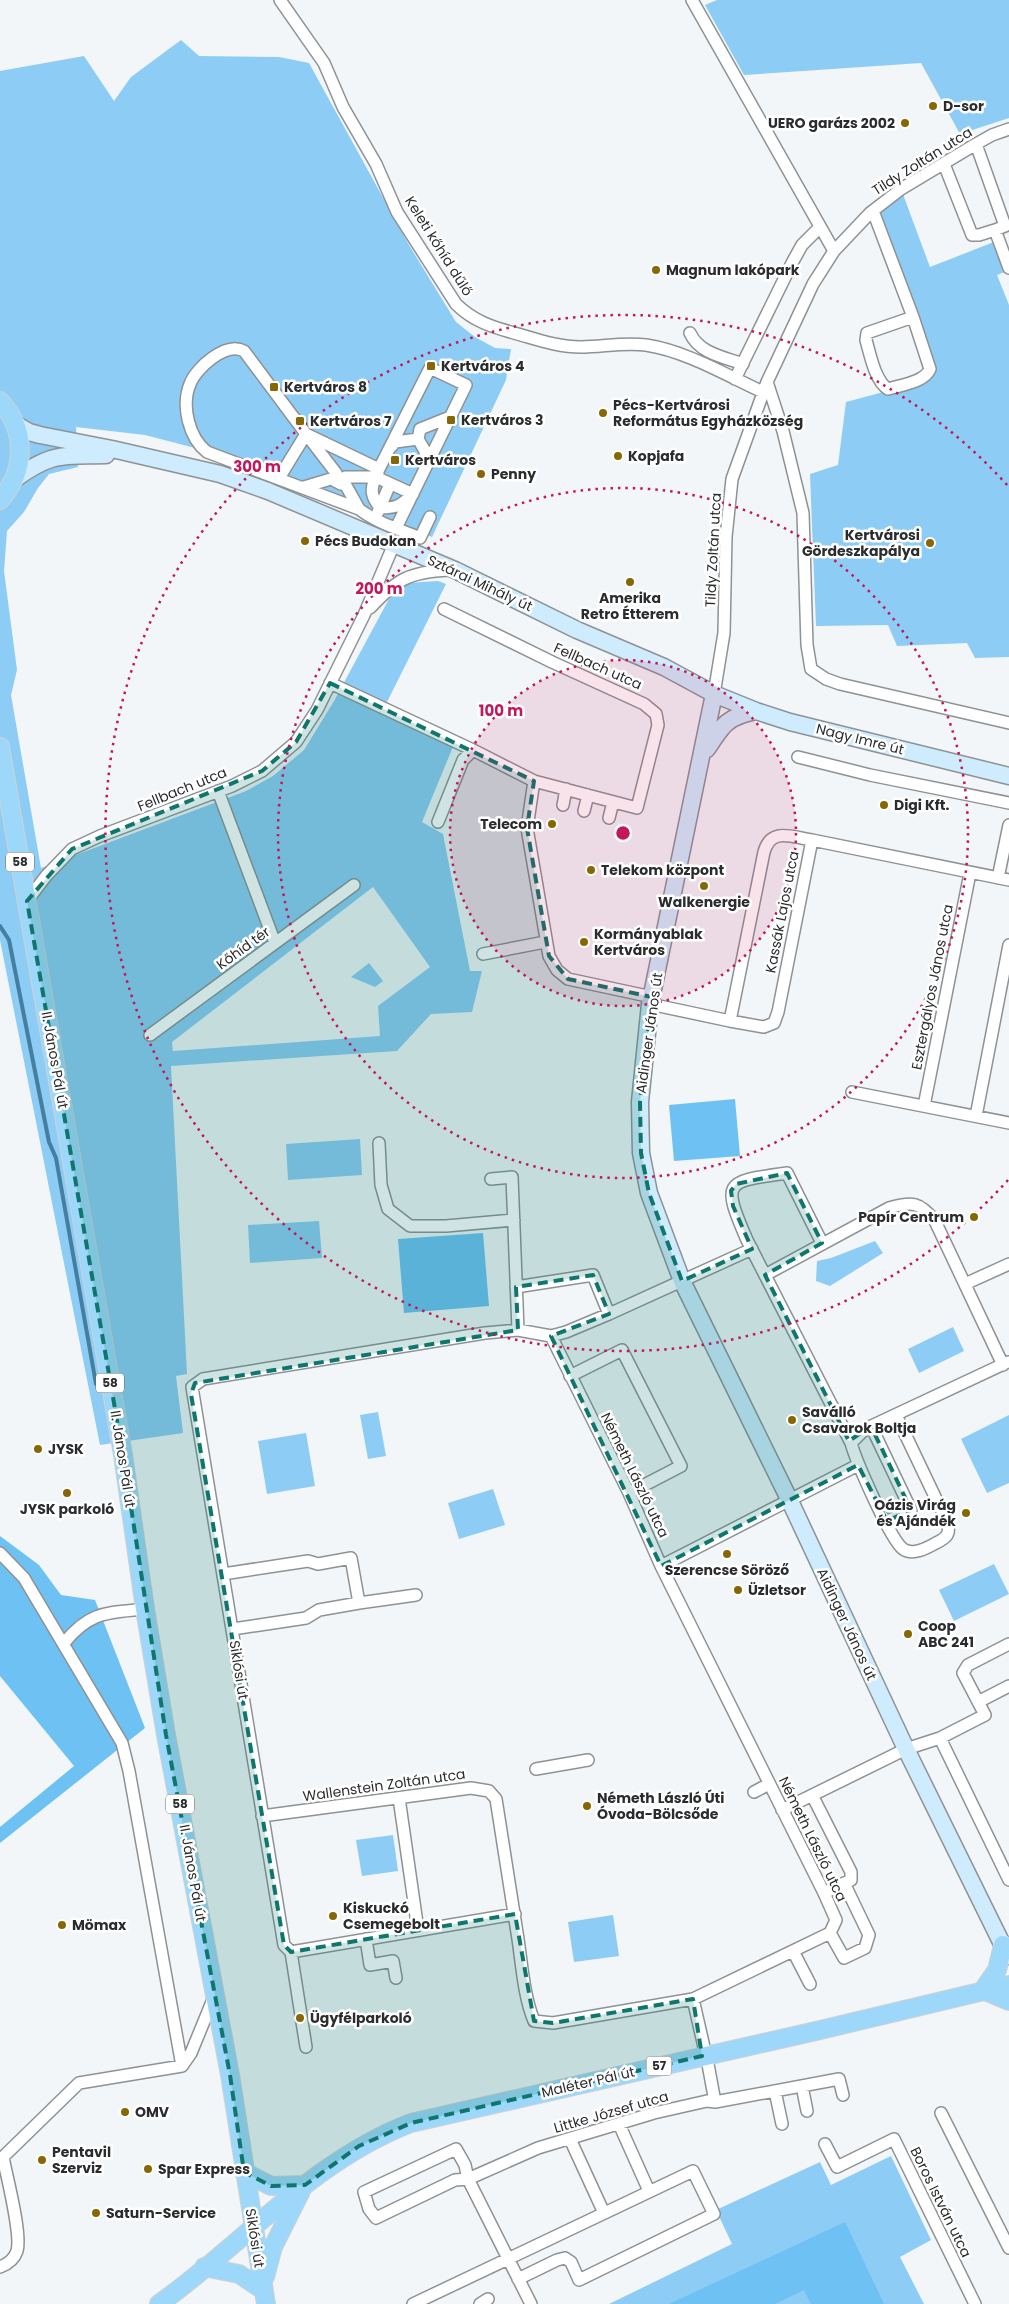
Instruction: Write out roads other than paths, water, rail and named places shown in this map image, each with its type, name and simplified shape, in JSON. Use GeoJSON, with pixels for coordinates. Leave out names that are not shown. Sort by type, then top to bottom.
{"type":"FeatureCollection","features":[{"type":"Feature","properties":{"kind":"main road"},"geometry":{"type":"LineString","coordinates":[[0,401],[16,424],[21,447],[20,463],[15,479],[0,500]]}},
{"type":"Feature","properties":{"kind":"main road","name":"II. János Pál út"},"geometry":{"type":"LineString","coordinates":[[0,747],[120,1436],[145,1609],[214,1996],[230,2075],[244,2172]]}},
{"type":"Feature","properties":{"kind":"main road"},"geometry":{"type":"LineString","coordinates":[[1007,1951],[983,1990],[1009,2001]]}},
{"type":"Feature","properties":{"kind":"main road","name":"Maléter Pál út"},"geometry":{"type":"LineString","coordinates":[[253,2228],[305,2185],[359,2146],[411,2123],[816,2031],[1009,1984]]}},
{"type":"Feature","properties":{"kind":"main road"},"geometry":{"type":"LineString","coordinates":[[244,2172],[271,2186],[305,2185],[273,2247],[266,2268],[264,2297]]}},
{"type":"Feature","properties":{"kind":"main road","name":"Siklósi út"},"geometry":{"type":"LineString","coordinates":[[244,2172],[264,2297]]}},
{"type":"Feature","properties":{"kind":"main road","name":"57"},"geometry":{"type":"LineString","coordinates":[[159,2304],[253,2228]]}},
{"type":"Feature","properties":{"kind":"main road"},"geometry":{"type":"LineString","coordinates":[[204,2268],[238,2274],[264,2297]]}},
{"type":"Feature","properties":{"kind":"street","name":"Keleti kőhíd dűlő"},"geometry":{"type":"LineString","coordinates":[[280,0],[324,63],[343,107],[376,164],[397,212],[456,304],[466,314],[497,330],[550,344],[580,347],[614,344],[645,345],[662,348],[735,379],[765,387]]}},
{"type":"Feature","properties":{"kind":"street"},"geometry":{"type":"LineString","coordinates":[[692,0],[834,251]]}},
{"type":"Feature","properties":{"kind":"street","name":"Tildy Zoltán utca"},"geometry":{"type":"LineString","coordinates":[[714,694],[724,633],[726,537],[732,479],[765,387],[813,284],[834,251],[873,211],[902,190],[976,144],[992,135],[1009,129]]}},
{"type":"Feature","properties":{"kind":"street"},"geometry":{"type":"LineString","coordinates":[[944,164],[972,235],[979,235],[1005,226],[976,144]]}},
{"type":"Feature","properties":{"kind":"street"},"geometry":{"type":"LineString","coordinates":[[873,211],[913,317],[930,369],[928,375],[922,378],[888,389],[883,386],[880,380],[866,340],[867,333],[913,317]]}},
{"type":"Feature","properties":{"kind":"street"},"geometry":{"type":"LineString","coordinates":[[735,379],[802,245],[820,226]]}},
{"type":"Feature","properties":{"kind":"street"},"geometry":{"type":"LineString","coordinates":[[995,230],[1009,268]]}},
{"type":"Feature","properties":{"kind":"street"},"geometry":{"type":"LineString","coordinates":[[690,333],[694,341],[704,350],[743,364]]}},
{"type":"Feature","properties":{"kind":"street"},"geometry":{"type":"LineString","coordinates":[[359,509],[247,353],[238,348],[221,352],[193,378],[188,390],[188,412],[191,432],[198,445],[213,456],[304,487],[359,509],[395,536],[420,538],[430,517]]}},
{"type":"Feature","properties":{"kind":"street","name":"Fellbach utca"},"geometry":{"type":"LineString","coordinates":[[27,901],[46,876],[72,849],[100,836],[218,791],[262,770],[296,742],[317,710],[364,614],[413,494],[466,385],[430,368],[412,407]]}},
{"type":"Feature","properties":{"kind":"street"},"geometry":{"type":"LineString","coordinates":[[765,387],[783,431],[803,513],[809,667],[814,672],[840,684],[1009,723]]}},
{"type":"Feature","properties":{"kind":"street"},"geometry":{"type":"LineString","coordinates":[[412,407],[425,451],[427,465]]}},
{"type":"Feature","properties":{"kind":"street"},"geometry":{"type":"LineString","coordinates":[[380,507],[372,493],[371,487],[412,407]]}},
{"type":"Feature","properties":{"kind":"street"},"geometry":{"type":"LineString","coordinates":[[366,462],[381,459],[395,442],[419,434],[450,417]]}},
{"type":"Feature","properties":{"kind":"street","name":"Sztárai Mihály út"},"geometry":{"type":"LineString","coordinates":[[16,424],[29,432],[40,435],[220,474],[395,536],[455,570],[577,630],[664,667],[714,694]]}},
{"type":"Feature","properties":{"kind":"street"},"geometry":{"type":"LineString","coordinates":[[306,434],[366,462],[390,484],[413,494],[402,505],[390,508],[380,507]]}},
{"type":"Feature","properties":{"kind":"street"},"geometry":{"type":"LineString","coordinates":[[279,478],[306,434]]}},
{"type":"Feature","properties":{"kind":"street","name":"Sztárai Mihály út"},"geometry":{"type":"LineString","coordinates":[[15,479],[34,465],[53,457],[125,454]]}},
{"type":"Feature","properties":{"kind":"street"},"geometry":{"type":"LineString","coordinates":[[304,487],[378,473]]}},
{"type":"Feature","properties":{"kind":"street"},"geometry":{"type":"LineString","coordinates":[[334,499],[339,479]]}},
{"type":"Feature","properties":{"kind":"street"},"geometry":{"type":"LineString","coordinates":[[374,520],[390,484]]}},
{"type":"Feature","properties":{"kind":"street"},"geometry":{"type":"LineString","coordinates":[[364,614],[388,588],[403,578],[425,571],[455,570]]}},
{"type":"Feature","properties":{"kind":"street","name":"Fellbach utca"},"geometry":{"type":"LineString","coordinates":[[330,683],[473,750],[534,781],[637,808],[658,724],[656,714],[644,704],[552,662],[444,609]]}},
{"type":"Feature","properties":{"kind":"street","name":"Nagy Imre út"},"geometry":{"type":"LineString","coordinates":[[714,694],[790,722],[1009,776]]}},
{"type":"Feature","properties":{"kind":"street","name":"Aidinger János út"},"geometry":{"type":"LineString","coordinates":[[714,694],[651,1000],[640,1102],[641,1153],[649,1193],[682,1281],[789,1499],[906,1749],[1007,1951]]}},
{"type":"Feature","properties":{"kind":"street"},"geometry":{"type":"LineString","coordinates":[[702,757],[717,733],[728,721],[756,711]]}},
{"type":"Feature","properties":{"kind":"street"},"geometry":{"type":"LineString","coordinates":[[438,822],[464,760],[473,750]]}},
{"type":"Feature","properties":{"kind":"street"},"geometry":{"type":"LineString","coordinates":[[798,757],[870,775],[1009,803]]}},
{"type":"Feature","properties":{"kind":"street","name":"Kassák Lajos utca"},"geometry":{"type":"LineString","coordinates":[[534,781],[527,828],[545,942],[549,956],[557,970],[568,979],[730,1021],[764,1027],[774,1023],[778,1012],[812,840],[783,835],[774,836],[766,842],[730,1021]]}},
{"type":"Feature","properties":{"kind":"street"},"geometry":{"type":"LineString","coordinates":[[563,805],[566,790]]}},
{"type":"Feature","properties":{"kind":"street"},"geometry":{"type":"LineString","coordinates":[[218,791],[275,943]]}},
{"type":"Feature","properties":{"kind":"street"},"geometry":{"type":"LineString","coordinates":[[584,811],[588,795]]}},
{"type":"Feature","properties":{"kind":"street"},"geometry":{"type":"LineString","coordinates":[[609,818],[614,802]]}},
{"type":"Feature","properties":{"kind":"street"},"geometry":{"type":"LineString","coordinates":[[812,840],[1004,879],[1009,825]]}},
{"type":"Feature","properties":{"kind":"street","name":"Esztergályos János utca"},"geometry":{"type":"LineString","coordinates":[[924,1106],[970,873]]}},
{"type":"Feature","properties":{"kind":"street","name":"Kőhíd tér"},"geometry":{"type":"LineString","coordinates":[[150,1035],[354,885]]}},
{"type":"Feature","properties":{"kind":"street"},"geometry":{"type":"LineString","coordinates":[[483,954],[545,942]]}},
{"type":"Feature","properties":{"kind":"street"},"geometry":{"type":"LineString","coordinates":[[976,1116],[1009,945]]}},
{"type":"Feature","properties":{"kind":"street"},"geometry":{"type":"LineString","coordinates":[[852,1092],[1009,1123]]}},
{"type":"Feature","properties":{"kind":"street"},"geometry":{"type":"LineString","coordinates":[[379,1143],[381,1185],[388,1209],[410,1226],[446,1226],[514,1220]]}},
{"type":"Feature","properties":{"kind":"street"},"geometry":{"type":"LineString","coordinates":[[822,1244],[787,1173],[747,1179],[736,1184],[731,1191],[732,1206],[850,1443],[858,1465],[904,1550],[910,1552],[922,1550],[946,1538],[949,1532],[948,1524],[896,1415]]}},
{"type":"Feature","properties":{"kind":"street"},"geometry":{"type":"LineString","coordinates":[[491,1179],[512,1177],[518,1330],[551,1336],[609,1314],[752,1249]]}},
{"type":"Feature","properties":{"kind":"street"},"geometry":{"type":"LineString","coordinates":[[765,1275],[889,1208],[905,1203],[915,1204],[924,1208],[935,1221],[1006,1363],[871,1426],[859,1433],[850,1443]]}},
{"type":"Feature","properties":{"kind":"street"},"geometry":{"type":"LineString","coordinates":[[965,1284],[1009,1264]]}},
{"type":"Feature","properties":{"kind":"street"},"geometry":{"type":"LineString","coordinates":[[516,1287],[593,1275],[609,1314]]}},
{"type":"Feature","properties":{"kind":"street","name":"Siklósi út"},"geometry":{"type":"LineString","coordinates":[[306,2048],[293,1951],[284,1945],[233,1629],[191,1394],[192,1387],[203,1379],[485,1333],[518,1330]]}},
{"type":"Feature","properties":{"kind":"street","name":"Németh László utca"},"geometry":{"type":"LineString","coordinates":[[551,1336],[629,1493],[661,1566],[824,1893],[836,1920],[830,1933]]}},
{"type":"Feature","properties":{"kind":"street"},"geometry":{"type":"LineString","coordinates":[[570,1376],[622,1350],[678,1459],[681,1466],[629,1493]]}},
{"type":"Feature","properties":{"kind":"street"},"geometry":{"type":"LineString","coordinates":[[871,1426],[910,1510],[887,1521]]}},
{"type":"Feature","properties":{"kind":"street"},"geometry":{"type":"LineString","coordinates":[[661,1566],[858,1465]]}},
{"type":"Feature","properties":{"kind":"street"},"geometry":{"type":"LineString","coordinates":[[0,1553],[24,1578],[64,1642],[122,1743],[129,1771],[182,2066]]}},
{"type":"Feature","properties":{"kind":"street"},"geometry":{"type":"LineString","coordinates":[[223,1574],[308,1561],[318,1564],[351,1558],[359,1603]]}},
{"type":"Feature","properties":{"kind":"street"},"geometry":{"type":"LineString","coordinates":[[233,1629],[306,1618],[319,1610],[416,1595]]}},
{"type":"Feature","properties":{"kind":"street"},"geometry":{"type":"LineString","coordinates":[[64,1642],[78,1626],[98,1614],[145,1609]]}},
{"type":"Feature","properties":{"kind":"street"},"geometry":{"type":"LineString","coordinates":[[782,1810],[906,1749],[940,1738],[985,1715],[963,1673],[968,1665],[1009,1644]]}},
{"type":"Feature","properties":{"kind":"street"},"geometry":{"type":"LineString","coordinates":[[978,1702],[1009,1686]]}},
{"type":"Feature","properties":{"kind":"street"},"geometry":{"type":"LineString","coordinates":[[940,1738],[1009,1880]]}},
{"type":"Feature","properties":{"kind":"street"},"geometry":{"type":"LineString","coordinates":[[536,1769],[588,1760]]}},
{"type":"Feature","properties":{"kind":"street"},"geometry":{"type":"LineString","coordinates":[[754,1792],[769,1784]]}},
{"type":"Feature","properties":{"kind":"street","name":"Wallenstein Zoltán utca"},"geometry":{"type":"LineString","coordinates":[[262,1816],[471,1788],[485,1788],[496,1799],[534,2021],[553,2024],[694,1999]]}},
{"type":"Feature","properties":{"kind":"street"},"geometry":{"type":"LineString","coordinates":[[812,1795],[851,1872],[851,1880],[824,1893]]}},
{"type":"Feature","properties":{"kind":"street"},"geometry":{"type":"LineString","coordinates":[[400,1798],[418,1930]]}},
{"type":"Feature","properties":{"kind":"street"},"geometry":{"type":"LineString","coordinates":[[715,2102],[708,2064],[702,2056],[704,2046],[694,1999],[830,1933],[844,1958],[865,1948],[869,1935],[844,1883]]}},
{"type":"Feature","properties":{"kind":"street"},"geometry":{"type":"LineString","coordinates":[[293,1951],[515,1914]]}},
{"type":"Feature","properties":{"kind":"street"},"geometry":{"type":"LineString","coordinates":[[366,1939],[370,1965],[393,1961],[396,1978]]}},
{"type":"Feature","properties":{"kind":"street"},"geometry":{"type":"LineString","coordinates":[[793,1951],[810,1984]]}},
{"type":"Feature","properties":{"kind":"street"},"geometry":{"type":"LineString","coordinates":[[0,2267],[14,2256],[18,2239],[3,2157],[79,2083],[182,2066],[191,2053],[214,1996]]}},
{"type":"Feature","properties":{"kind":"street","name":"Littke József utca"},"geometry":{"type":"LineString","coordinates":[[468,2179],[456,2149],[364,2192],[369,2209],[376,2218],[455,2180],[468,2179],[538,2148],[619,2124],[707,2101],[715,2102],[839,2079],[843,2095]]}},
{"type":"Feature","properties":{"kind":"street"},"geometry":{"type":"LineString","coordinates":[[802,2086],[807,2111]]}},
{"type":"Feature","properties":{"kind":"street"},"geometry":{"type":"LineString","coordinates":[[776,2091],[782,2124]]}},
{"type":"Feature","properties":{"kind":"street"},"geometry":{"type":"LineString","coordinates":[[941,2113],[1009,2248]]}},
{"type":"Feature","properties":{"kind":"street"},"geometry":{"type":"LineString","coordinates":[[619,2124],[649,2191]]}},
{"type":"Feature","properties":{"kind":"street"},"geometry":{"type":"LineString","coordinates":[[570,2139],[604,2212]]}},
{"type":"Feature","properties":{"kind":"street","name":"Boros István utca"},"geometry":{"type":"LineString","coordinates":[[825,2144],[836,2167],[894,2139],[975,2304]]}},
{"type":"Feature","properties":{"kind":"street"},"geometry":{"type":"LineString","coordinates":[[413,2304],[693,2171],[714,2214],[579,2280],[571,2262],[566,2258],[518,2279]]}},
{"type":"Feature","properties":{"kind":"street"},"geometry":{"type":"LineString","coordinates":[[468,2179],[531,2304]]}},
{"type":"Feature","properties":{"kind":"waterway"},"geometry":{"type":"LineString","coordinates":[[0,926],[9,940],[49,1142],[56,1158],[96,1384]]}},
{"type":"Feature","properties":{"kind":"place","name":"D-sor"},"geometry":{"type":"Point","coordinates":[933,106]}},
{"type":"Feature","properties":{"kind":"place","name":"UERO garázs 2002"},"geometry":{"type":"Point","coordinates":[905,123]}},
{"type":"Feature","properties":{"kind":"place","name":"Magnum lakópark"},"geometry":{"type":"Point","coordinates":[656,270]}},
{"type":"Feature","properties":{"kind":"place","name":"Kertváros 4"},"geometry":{"type":"Point","coordinates":[431,366]}},
{"type":"Feature","properties":{"kind":"place","name":"Kertváros 8"},"geometry":{"type":"Point","coordinates":[274,387]}},
{"type":"Feature","properties":{"kind":"place","name":"Pécs-Kertvárosi Református Egyházközség"},"geometry":{"type":"Point","coordinates":[603,413]}},
{"type":"Feature","properties":{"kind":"place","name":"Kertváros 3"},"geometry":{"type":"Point","coordinates":[451,420]}},
{"type":"Feature","properties":{"kind":"place","name":"Kertváros 7"},"geometry":{"type":"Point","coordinates":[300,421]}},
{"type":"Feature","properties":{"kind":"place","name":"Kopjafa"},"geometry":{"type":"Point","coordinates":[618,456]}},
{"type":"Feature","properties":{"kind":"place","name":"Kertváros"},"geometry":{"type":"Point","coordinates":[395,460]}},
{"type":"Feature","properties":{"kind":"place","name":"Penny"},"geometry":{"type":"Point","coordinates":[481,474]}},
{"type":"Feature","properties":{"kind":"place","name":"Pécs Budokan"},"geometry":{"type":"Point","coordinates":[305,541]}},
{"type":"Feature","properties":{"kind":"place","name":"Kertvárosi Gördeszkapálya"},"geometry":{"type":"Point","coordinates":[930,543]}},
{"type":"Feature","properties":{"kind":"place","name":"Amerika Retro Étterem"},"geometry":{"type":"Point","coordinates":[630,582]}},
{"type":"Feature","properties":{"kind":"place","name":"Digi Kft."},"geometry":{"type":"Point","coordinates":[884,805]}},
{"type":"Feature","properties":{"kind":"place","name":"Telecom"},"geometry":{"type":"Point","coordinates":[552,824]}},
{"type":"Feature","properties":{"kind":"place","name":"Telekom központ"},"geometry":{"type":"Point","coordinates":[591,870]}},
{"type":"Feature","properties":{"kind":"place","name":"Walkenergie"},"geometry":{"type":"Point","coordinates":[704,886]}},
{"type":"Feature","properties":{"kind":"place","name":"Kormányablak Kertváros"},"geometry":{"type":"Point","coordinates":[584,942]}},
{"type":"Feature","properties":{"kind":"place","name":"Papír Centrum"},"geometry":{"type":"Point","coordinates":[974,1217]}},
{"type":"Feature","properties":{"kind":"place","name":"Saválló Csavarok Boltja"},"geometry":{"type":"Point","coordinates":[792,1420]}},
{"type":"Feature","properties":{"kind":"place","name":"JYSK"},"geometry":{"type":"Point","coordinates":[38,1449]}},
{"type":"Feature","properties":{"kind":"place","name":"JYSK parkoló"},"geometry":{"type":"Point","coordinates":[67,1493]}},
{"type":"Feature","properties":{"kind":"place","name":"Oázis Virág és Ajándék"},"geometry":{"type":"Point","coordinates":[966,1513]}},
{"type":"Feature","properties":{"kind":"place","name":"Szerencse Söröző"},"geometry":{"type":"Point","coordinates":[727,1554]}},
{"type":"Feature","properties":{"kind":"place","name":"Üzletsor"},"geometry":{"type":"Point","coordinates":[738,1590]}},
{"type":"Feature","properties":{"kind":"place","name":"Coop ABC 241"},"geometry":{"type":"Point","coordinates":[908,1634]}},
{"type":"Feature","properties":{"kind":"place","name":"Németh László Úti Óvoda-Bölcsőde"},"geometry":{"type":"Point","coordinates":[587,1806]}},
{"type":"Feature","properties":{"kind":"place","name":"Kiskuckó Csemegebolt"},"geometry":{"type":"Point","coordinates":[333,1916]}},
{"type":"Feature","properties":{"kind":"place","name":"Mömax"},"geometry":{"type":"Point","coordinates":[62,1925]}},
{"type":"Feature","properties":{"kind":"place","name":"Ügyfélparkoló"},"geometry":{"type":"Point","coordinates":[300,2018]}},
{"type":"Feature","properties":{"kind":"place","name":"OMV"},"geometry":{"type":"Point","coordinates":[125,2112]}},
{"type":"Feature","properties":{"kind":"place","name":"Pentavil Szerviz"},"geometry":{"type":"Point","coordinates":[42,2160]}},
{"type":"Feature","properties":{"kind":"place","name":"Spar Express"},"geometry":{"type":"Point","coordinates":[148,2169]}},
{"type":"Feature","properties":{"kind":"place","name":"Saturn-Service"},"geometry":{"type":"Point","coordinates":[96,2213]}}]}
